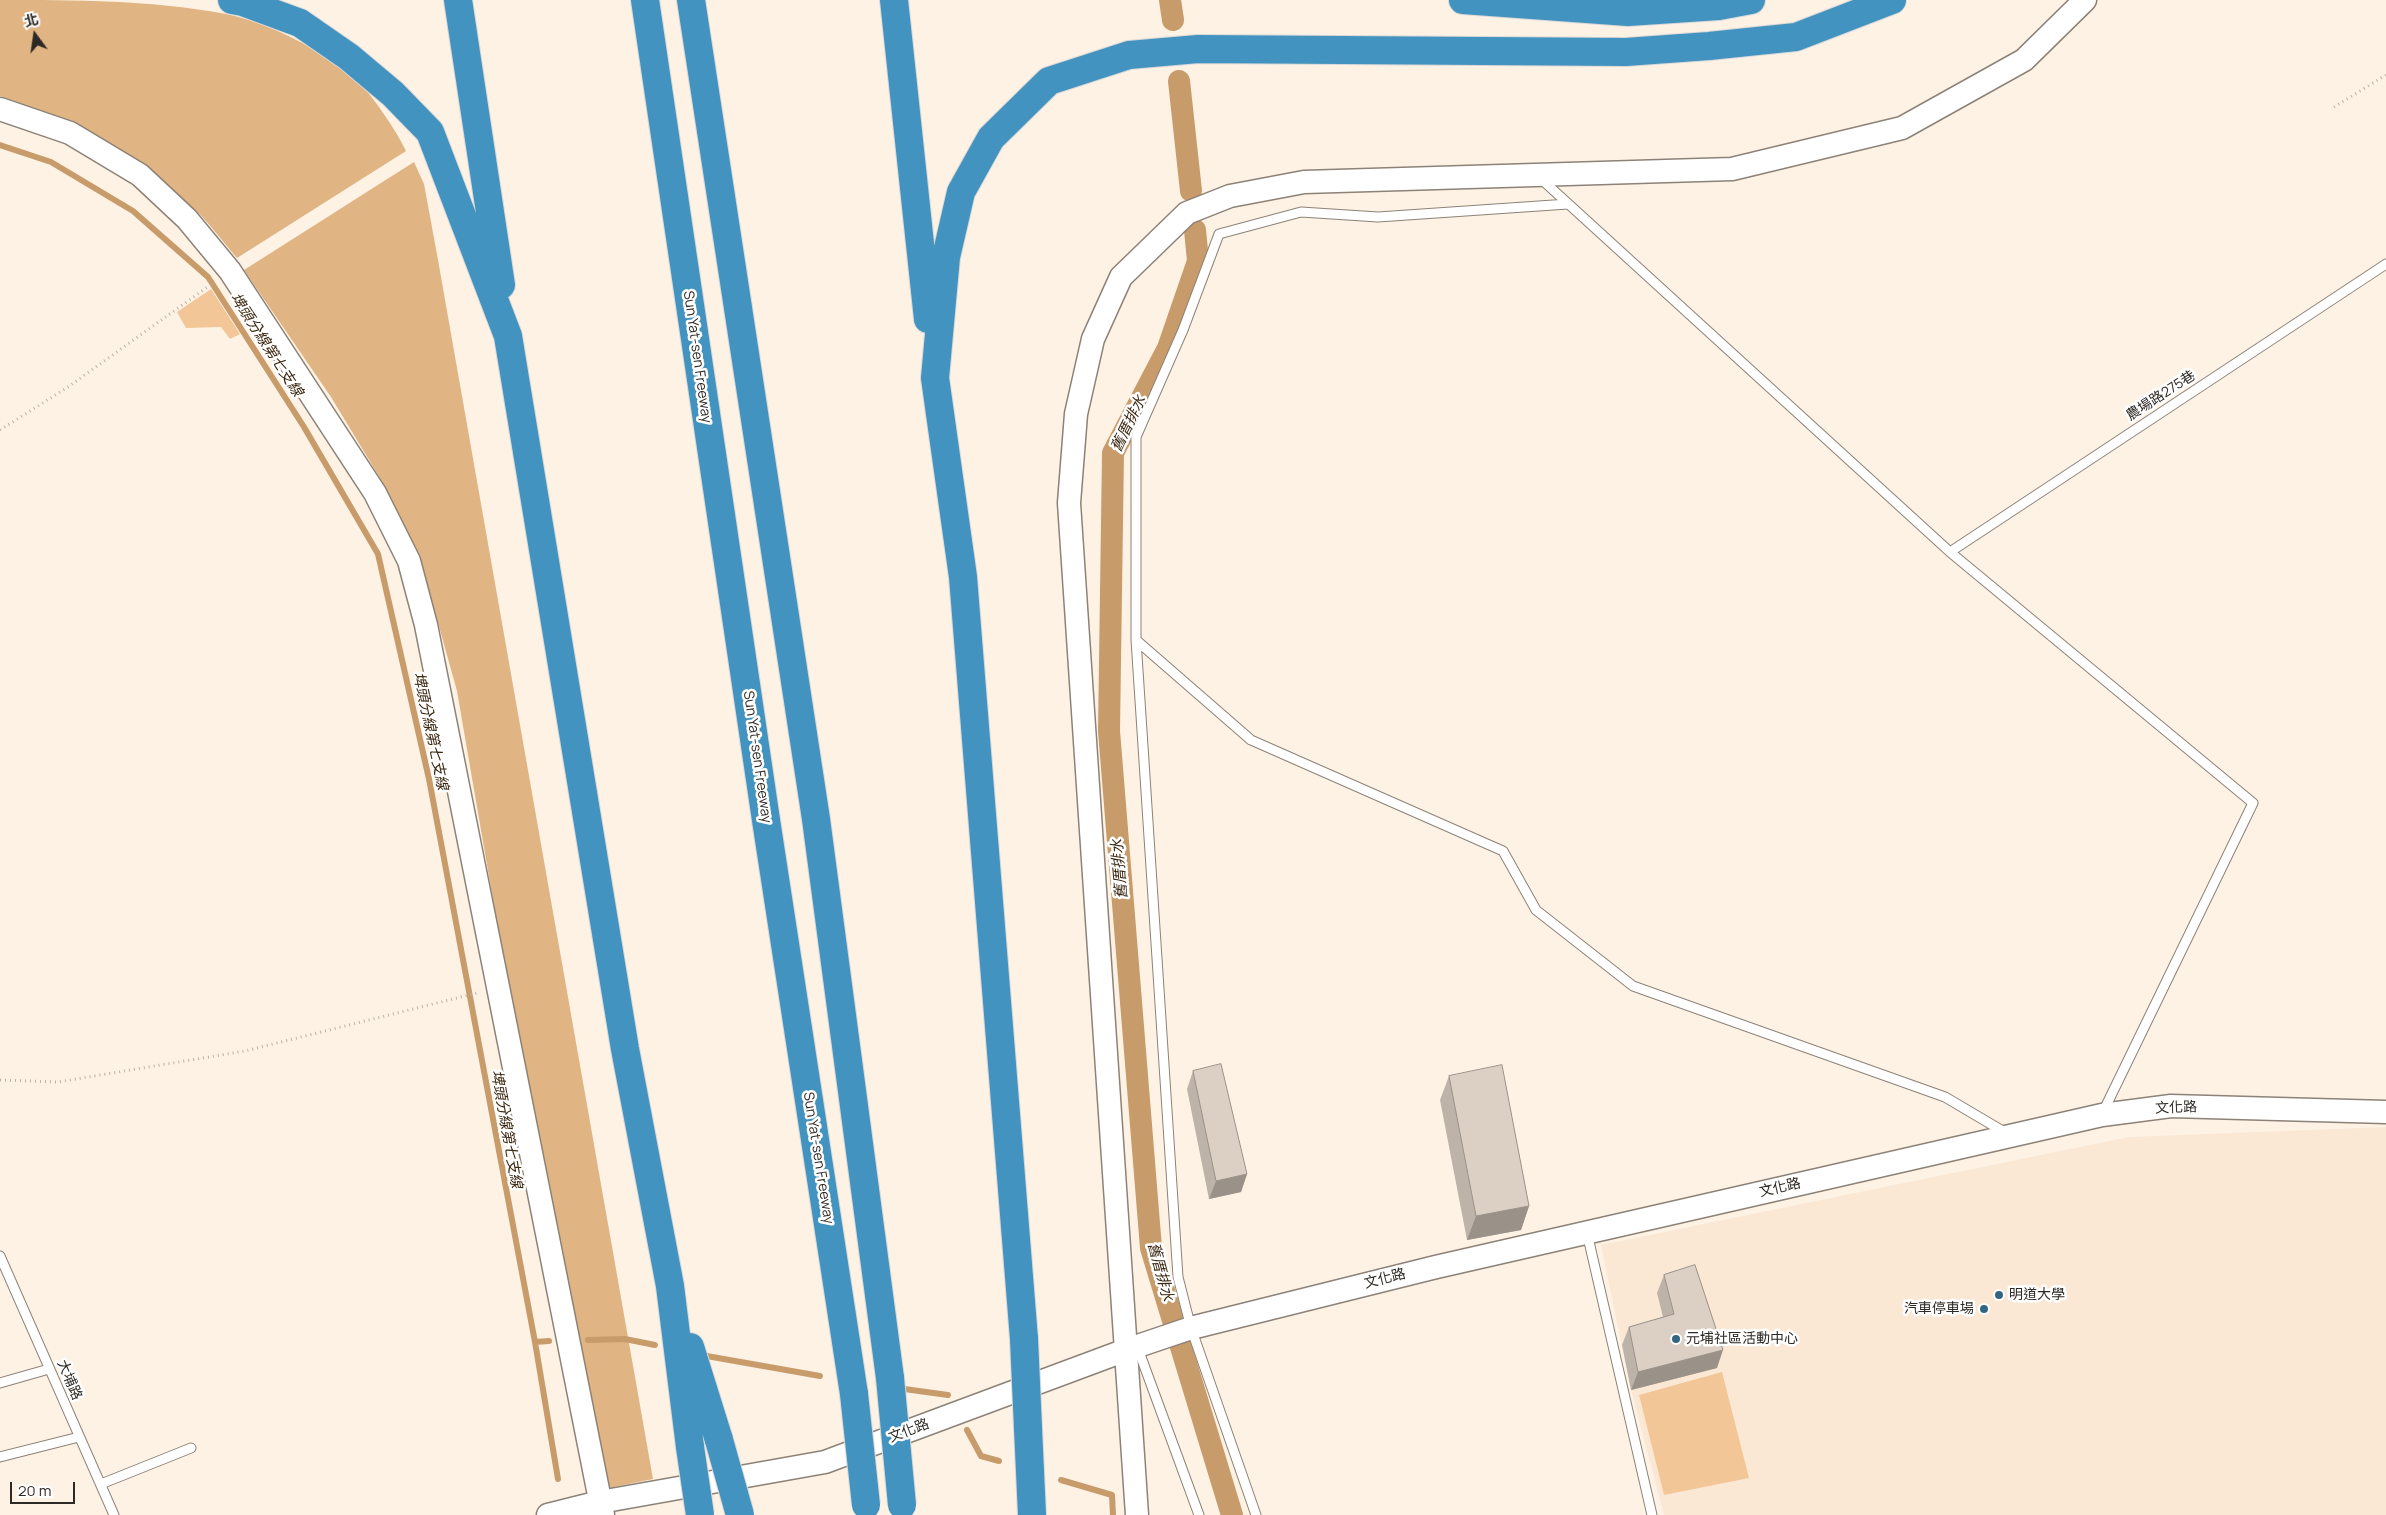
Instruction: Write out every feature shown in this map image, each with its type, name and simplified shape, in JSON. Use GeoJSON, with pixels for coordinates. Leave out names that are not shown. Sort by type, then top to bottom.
{"type":"FeatureCollection","features":[{"type":"Feature","properties":{"kind":"highway"},"geometry":{"type":"LineString","coordinates":[[232,0],[243,2],[300,23],[349,56],[393,94],[430,132],[508,336]]}},
{"type":"Feature","properties":{"kind":"highway"},"geometry":{"type":"LineString","coordinates":[[458,0],[508,336],[625,1050],[670,1286],[700,1515]]}},
{"type":"Feature","properties":{"kind":"highway","name":"Sun Yat-sen Freeway"},"geometry":{"type":"LineString","coordinates":[[644,0],[854,1394],[866,1510]]}},
{"type":"Feature","properties":{"kind":"highway"},"geometry":{"type":"LineString","coordinates":[[691,0],[816,819],[890,1378],[902,1510]]}},
{"type":"Feature","properties":{"kind":"highway"},"geometry":{"type":"LineString","coordinates":[[894,0],[935,378],[963,577],[1024,1339],[1032,1515]]}},
{"type":"Feature","properties":{"kind":"highway"},"geometry":{"type":"LineString","coordinates":[[1463,0],[1628,12],[1719,6],[1751,0]]}},
{"type":"Feature","properties":{"kind":"highway"},"geometry":{"type":"LineString","coordinates":[[935,378],[946,257],[961,192],[991,138],[1049,81],[1129,55],[1198,48],[1626,52],[1710,46],[1796,37],[1892,0]]}},
{"type":"Feature","properties":{"kind":"highway"},"geometry":{"type":"LineString","coordinates":[[670,1286],[720,1440],[740,1515]]}},
{"type":"Feature","properties":{"kind":"street"},"geometry":{"type":"LineString","coordinates":[[1137,1515],[1137,1346],[1069,503],[1076,414],[1093,339],[1121,277],[1187,212],[1230,196],[1304,182],[1535,174],[1732,170],[1902,128],[2024,60],[2085,0]]}},
{"type":"Feature","properties":{"kind":"street"},"geometry":{"type":"LineString","coordinates":[[0,109],[70,133],[140,175],[187,219],[244,290],[375,493],[408,561],[428,634],[601,1508]]}},
{"type":"Feature","properties":{"kind":"street","name":"文化路"},"geometry":{"type":"LineString","coordinates":[[548,1515],[601,1508],[825,1462],[1137,1346],[1186,1330],[1436,1266],[2102,1115],[2171,1106],[2386,1112]]}},
{"type":"Feature","properties":{"kind":"lane"},"geometry":{"type":"LineString","coordinates":[[1535,174],[1950,552],[2253,803],[2102,1115]]}},
{"type":"Feature","properties":{"kind":"lane"},"geometry":{"type":"LineString","coordinates":[[1256,1515],[1186,1330],[1178,1277],[1136,640],[1136,436],[1183,330],[1218,234],[1301,212],[1378,217],[1568,204]]}},
{"type":"Feature","properties":{"kind":"lane","name":"農場路275巷"},"geometry":{"type":"LineString","coordinates":[[1950,552],[2386,264]]}},
{"type":"Feature","properties":{"kind":"lane"},"geometry":{"type":"LineString","coordinates":[[1136,640],[1250,740],[1503,851],[1536,910],[1633,986],[1945,1098],[2011,1136]]}},
{"type":"Feature","properties":{"kind":"lane"},"geometry":{"type":"LineString","coordinates":[[1587,1232],[1652,1515]]}},
{"type":"Feature","properties":{"kind":"lane","name":"大埔路"},"geometry":{"type":"LineString","coordinates":[[0,1256],[78,1437],[114,1515]]}},
{"type":"Feature","properties":{"kind":"lane"},"geometry":{"type":"LineString","coordinates":[[1137,1346],[1200,1515]]}},
{"type":"Feature","properties":{"kind":"lane"},"geometry":{"type":"LineString","coordinates":[[0,1383],[49,1368]]}},
{"type":"Feature","properties":{"kind":"lane"},"geometry":{"type":"LineString","coordinates":[[0,1457],[78,1437]]}},
{"type":"Feature","properties":{"kind":"lane"},"geometry":{"type":"LineString","coordinates":[[101,1484],[191,1448]]}},
{"type":"Feature","properties":{"kind":"path"},"geometry":{"type":"LineString","coordinates":[[2334,107],[2386,75]]}},
{"type":"Feature","properties":{"kind":"path"},"geometry":{"type":"LineString","coordinates":[[0,430],[68,387],[204,290]]}},
{"type":"Feature","properties":{"kind":"path"},"geometry":{"type":"LineString","coordinates":[[0,1080],[58,1082],[245,1051],[480,992]]}},
{"type":"Feature","properties":{"kind":"shaded area"},"geometry":{"type":"Polygon","coordinates":[[[0,0],[142,3],[198,9],[259,23],[310,47],[354,77],[383,112],[406,151],[237,258],[197,212],[148,171],[77,129],[0,96],[0,0]]]}},
{"type":"Feature","properties":{"kind":"shaded area"},"geometry":{"type":"Polygon","coordinates":[[[414,162],[424,184],[438,260],[653,1479],[609,1488],[572,1322],[515,1027],[457,691],[428,587],[386,488],[331,397],[244,270],[414,162]]]}},
{"type":"Feature","properties":{"kind":"shaded area"},"geometry":{"type":"Polygon","coordinates":[[[211,289],[240,334],[230,339],[221,327],[186,328],[177,312],[211,289]]]}},
{"type":"Feature","properties":{"kind":"shaded area","name":"明道大學"},"geometry":{"type":"Polygon","coordinates":[[[2386,1127],[2386,1515],[1664,1515],[1631,1390],[1601,1245],[2129,1137],[2386,1127]]]}},
{"type":"Feature","properties":{"kind":"shaded area"},"geometry":{"type":"Polygon","coordinates":[[[1722,1372],[1749,1478],[1664,1495],[1639,1395],[1722,1372]]]}},
{"type":"Feature","properties":{"kind":"building"},"geometry":{"type":"Polygon","coordinates":[[[1221,1064],[1247,1174],[1216,1181],[1193,1071],[1221,1064]]]}},
{"type":"Feature","properties":{"kind":"building"},"geometry":{"type":"Polygon","coordinates":[[[1502,1065],[1529,1206],[1476,1216],[1449,1076],[1502,1065]]]}},
{"type":"Feature","properties":{"kind":"building","name":"元埔社區活動中心"},"geometry":{"type":"Polygon","coordinates":[[[1695,1265],[1723,1350],[1638,1372],[1629,1327],[1674,1314],[1664,1275],[1695,1265]]]}},
{"type":"Feature","properties":{"kind":"waterway","name":"舊厝排水"},"geometry":{"type":"LineString","coordinates":[[1170,0],[1173,20]]}},
{"type":"Feature","properties":{"kind":"waterway","name":"舊厝排水"},"geometry":{"type":"LineString","coordinates":[[1179,81],[1191,191]]}},
{"type":"Feature","properties":{"kind":"waterway","name":"埤頭分線第七支線"},"geometry":{"type":"LineString","coordinates":[[0,145],[51,162],[133,211],[208,277],[304,427],[378,554],[429,779],[535,1342],[558,1479]]}},
{"type":"Feature","properties":{"kind":"waterway","name":"舊厝排水"},"geometry":{"type":"LineString","coordinates":[[1195,230],[1198,261],[1168,348],[1113,453],[1109,731],[1151,1248],[1232,1515]]}},
{"type":"Feature","properties":{"kind":"waterway"},"geometry":{"type":"LineString","coordinates":[[588,1340],[625,1339],[655,1345]]}},
{"type":"Feature","properties":{"kind":"waterway"},"geometry":{"type":"LineString","coordinates":[[535,1342],[549,1341]]}},
{"type":"Feature","properties":{"kind":"waterway"},"geometry":{"type":"LineString","coordinates":[[701,1355],[820,1376]]}},
{"type":"Feature","properties":{"kind":"waterway"},"geometry":{"type":"LineString","coordinates":[[897,1388],[948,1395]]}},
{"type":"Feature","properties":{"kind":"waterway"},"geometry":{"type":"LineString","coordinates":[[967,1430],[981,1456],[999,1461]]}},
{"type":"Feature","properties":{"kind":"waterway"},"geometry":{"type":"LineString","coordinates":[[1061,1480],[1112,1495],[1113,1515]]}},
{"type":"Feature","properties":{"kind":"place","name":"明道大學"},"geometry":{"type":"Point","coordinates":[1999,1295]}},
{"type":"Feature","properties":{"kind":"place","name":"汽車停車場"},"geometry":{"type":"Point","coordinates":[1984,1309]}},
{"type":"Feature","properties":{"kind":"place","name":"元埔社區活動中心"},"geometry":{"type":"Point","coordinates":[1676,1339]}}]}
